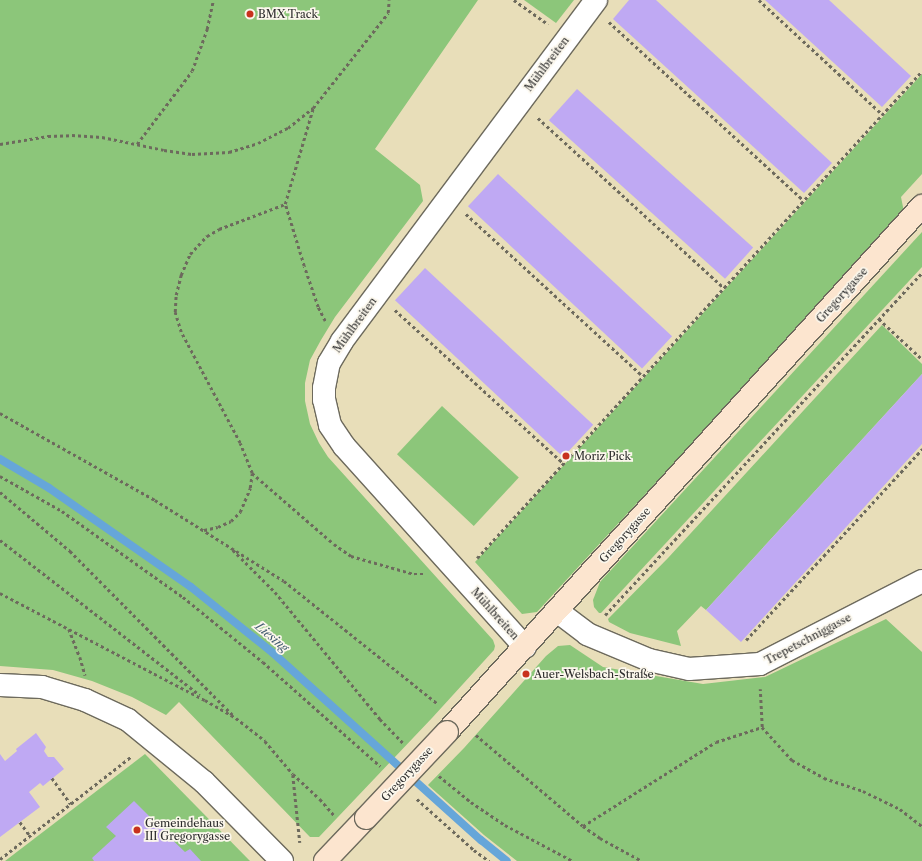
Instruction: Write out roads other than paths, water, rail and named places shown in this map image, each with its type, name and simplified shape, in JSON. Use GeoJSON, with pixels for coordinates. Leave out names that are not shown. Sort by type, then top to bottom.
{"type":"FeatureCollection","features":[{"type":"Feature","properties":{"kind":"street","name":"Mühlbreiten"},"geometry":{"type":"LineString","coordinates":[[525,647],[352,456],[330,425],[324,400],[324,388],[329,363],[342,341],[594,3]]}},
{"type":"Feature","properties":{"kind":"street","name":"Gregorygasse"},"geometry":{"type":"LineString","coordinates":[[325,861],[525,647],[922,206]]}},
{"type":"Feature","properties":{"kind":"street","name":"Trepetschniggasse"},"geometry":{"type":"LineString","coordinates":[[557,610],[587,634],[649,660],[688,670],[760,664],[922,580]]}},
{"type":"Feature","properties":{"kind":"street"},"geometry":{"type":"LineString","coordinates":[[0,685],[42,687],[85,700],[128,720],[204,782],[282,861]]}},
{"type":"Feature","properties":{"kind":"waterway","name":"Liesing"},"geometry":{"type":"LineString","coordinates":[[0,459],[49,488],[191,587],[273,653],[481,840],[507,861]]}},
{"type":"Feature","properties":{"kind":"place","name":"BMX Track"},"geometry":{"type":"Point","coordinates":[250,14]}},
{"type":"Feature","properties":{"kind":"place","name":"Moriz Pick"},"geometry":{"type":"Point","coordinates":[566,456]}},
{"type":"Feature","properties":{"kind":"place","name":"Auer-Welsbach-Straße"},"geometry":{"type":"Point","coordinates":[526,674]}},
{"type":"Feature","properties":{"kind":"place","name":"Gemeindehaus III Gregorygasse"},"geometry":{"type":"Point","coordinates":[137,830]}}]}
